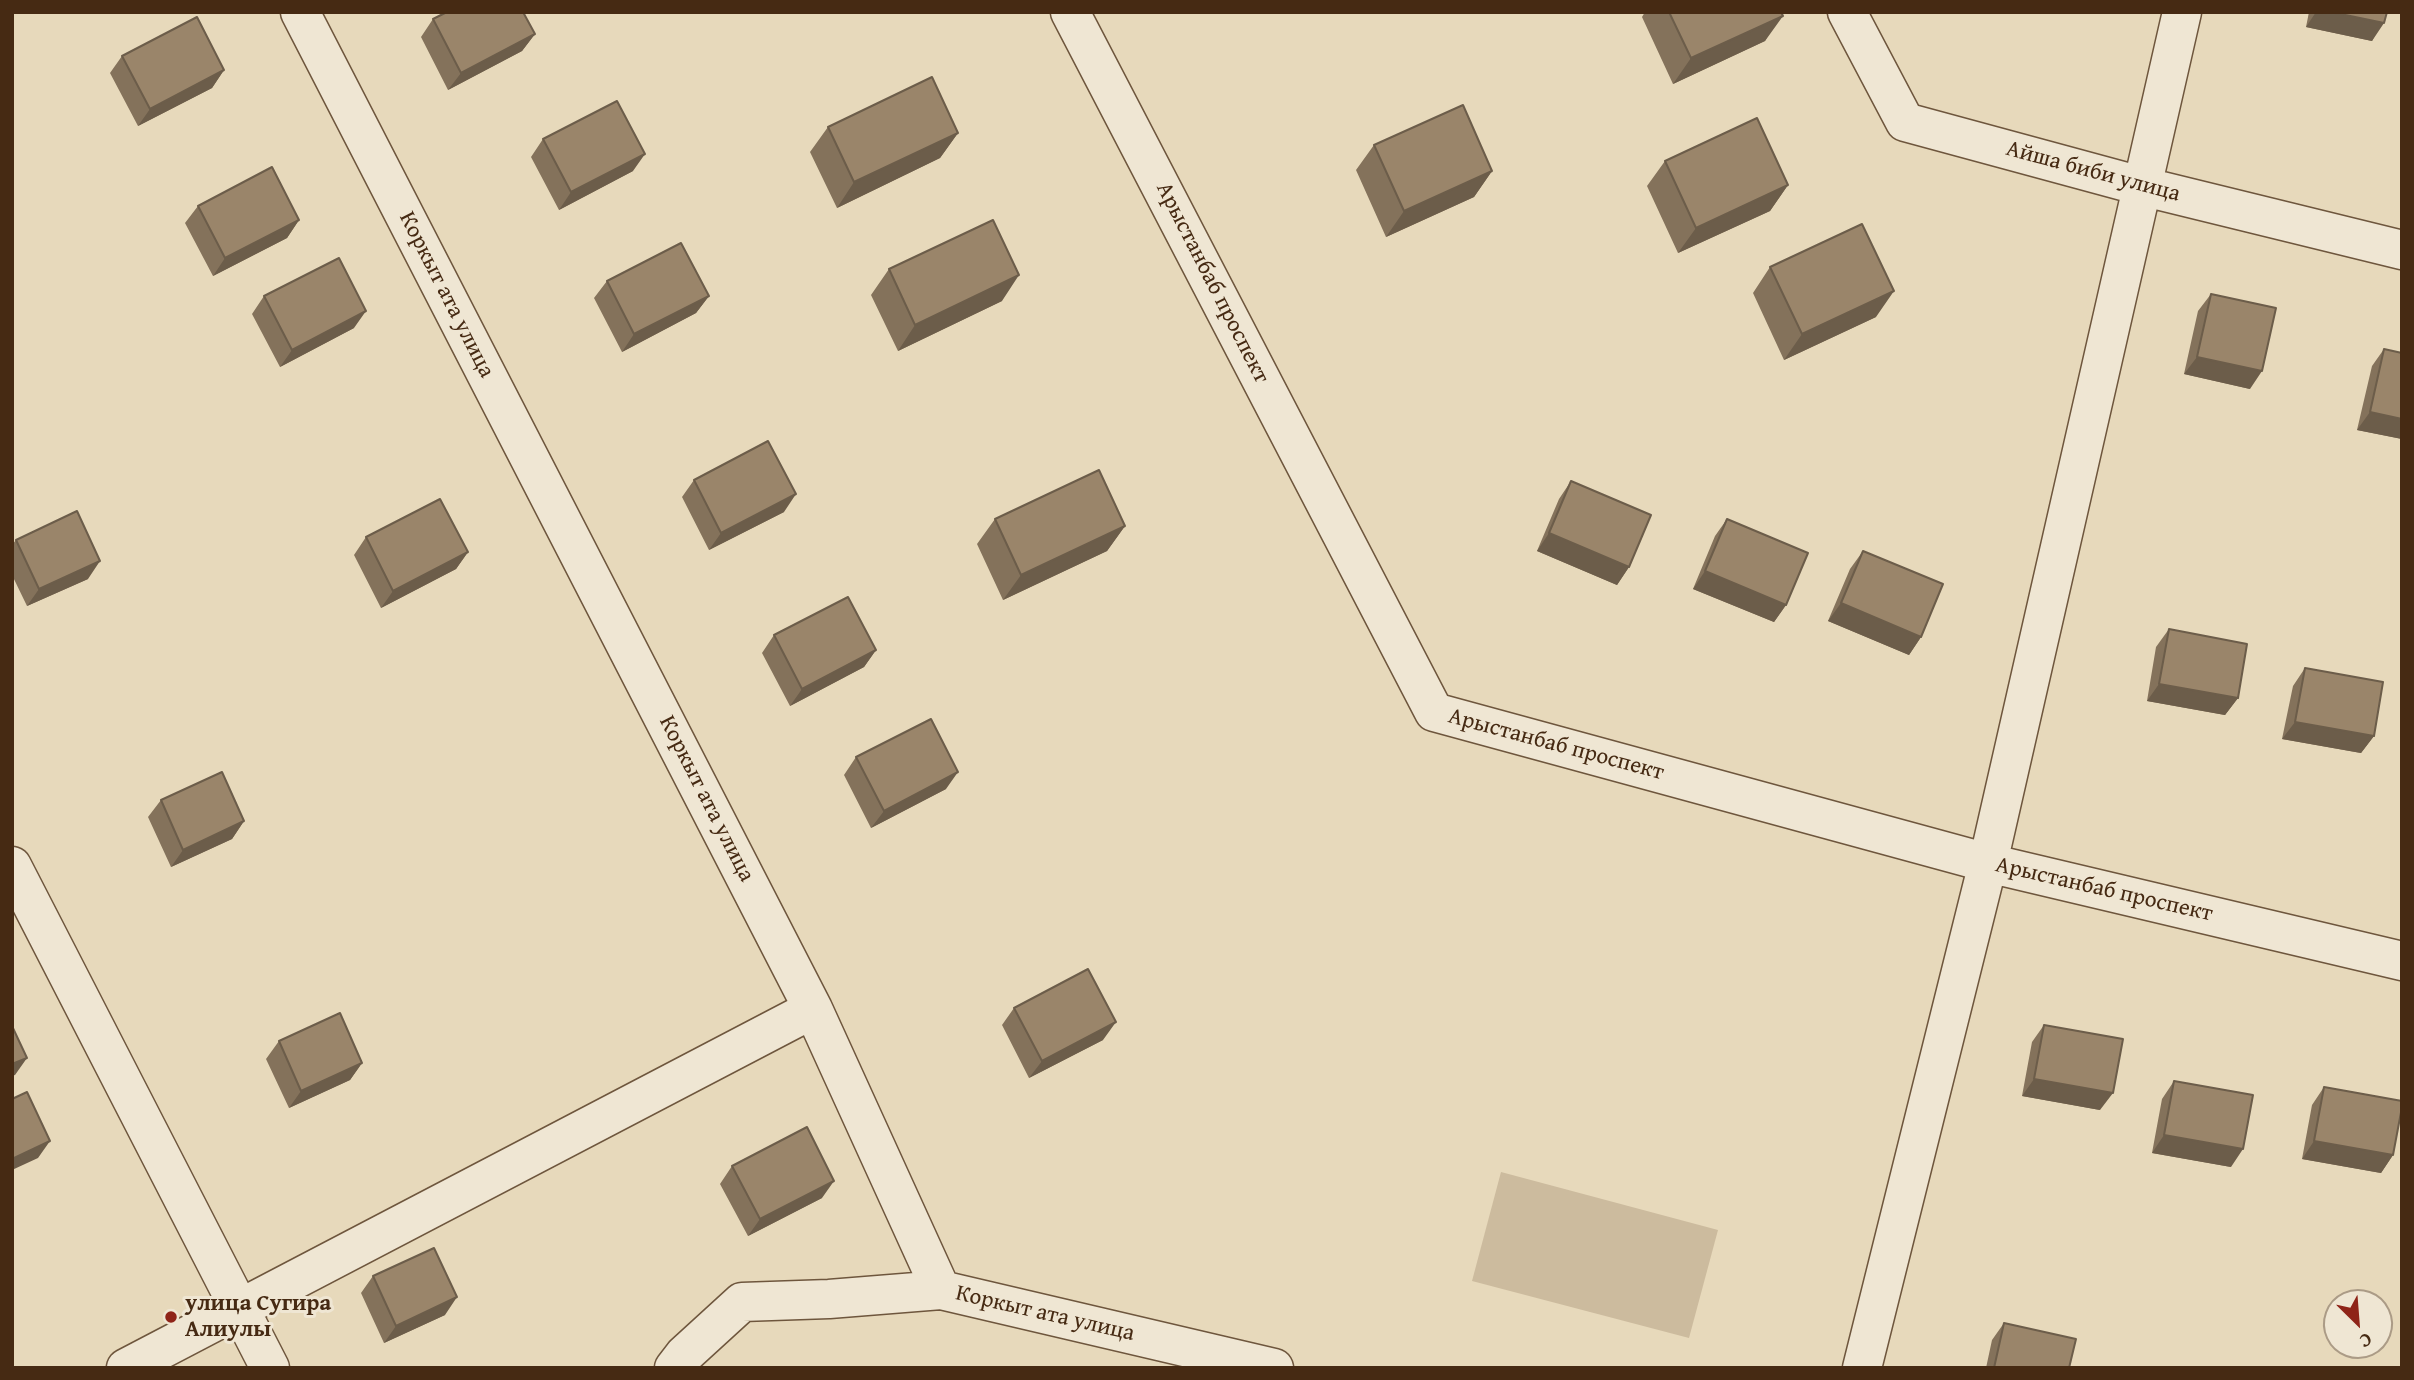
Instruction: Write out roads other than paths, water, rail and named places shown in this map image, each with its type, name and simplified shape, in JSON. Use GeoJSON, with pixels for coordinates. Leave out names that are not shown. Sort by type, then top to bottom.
{"type":"FeatureCollection","features":[{"type":"Feature","properties":{"kind":"street","name":"Коркыт ата улица"},"geometry":{"type":"LineString","coordinates":[[300,12],[813,1009],[941,1290],[1274,1368]]}},
{"type":"Feature","properties":{"kind":"street","name":"Арыстанбаб проспект"},"geometry":{"type":"LineString","coordinates":[[1070,12],[1434,712],[1988,863],[2402,961]]}},
{"type":"Feature","properties":{"kind":"street","name":"Айша биби улица"},"geometry":{"type":"LineString","coordinates":[[1847,12],[1905,122],[2141,186],[2402,250]]}},
{"type":"Feature","properties":{"kind":"street"},"geometry":{"type":"LineString","coordinates":[[1862,1368],[1988,863],[2182,12]]}},
{"type":"Feature","properties":{"kind":"street"},"geometry":{"type":"LineString","coordinates":[[12,866],[270,1368]]}},
{"type":"Feature","properties":{"kind":"street"},"geometry":{"type":"LineString","coordinates":[[126,1368],[813,1009]]}},
{"type":"Feature","properties":{"kind":"street"},"geometry":{"type":"LineString","coordinates":[[674,1368],[684,1355],[742,1302],[941,1290]]}},
{"type":"Feature","properties":{"kind":"place","name":"улица Сугира Алиулы"},"geometry":{"type":"Point","coordinates":[171,1317]}}]}
